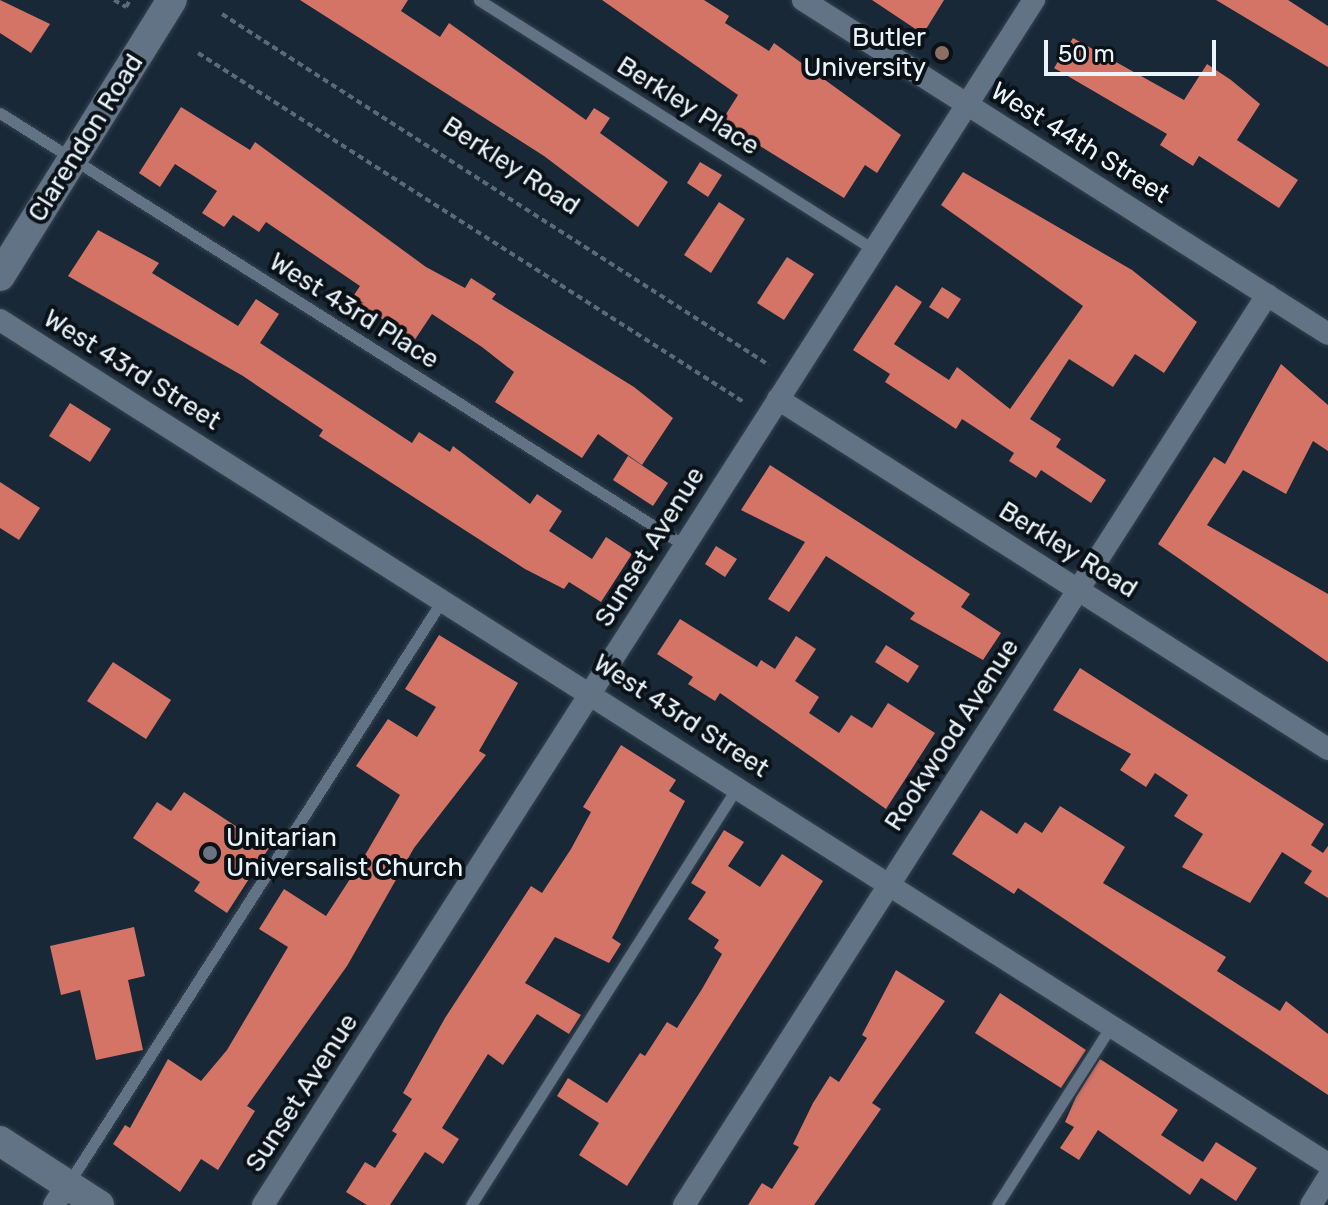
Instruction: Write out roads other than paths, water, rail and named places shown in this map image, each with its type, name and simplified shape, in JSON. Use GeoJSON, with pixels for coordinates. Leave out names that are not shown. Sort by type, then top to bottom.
{"type":"FeatureCollection","features":[{"type":"Feature","properties":{"kind":"street","name":"Clarendon Road"},"geometry":{"type":"LineString","coordinates":[[0,276],[172,0]]}},
{"type":"Feature","properties":{"kind":"street","name":"West 44th Street"},"geometry":{"type":"LineString","coordinates":[[803,0],[1328,334]]}},
{"type":"Feature","properties":{"kind":"street","name":"Sunset Avenue"},"geometry":{"type":"LineString","coordinates":[[263,1205],[1034,0]]}},
{"type":"Feature","properties":{"kind":"street","name":"Rookwood Avenue"},"geometry":{"type":"LineString","coordinates":[[684,1205],[1267,295]]}},
{"type":"Feature","properties":{"kind":"street","name":"West 43rd Street"},"geometry":{"type":"LineString","coordinates":[[0,320],[591,692],[1328,1164]]}},
{"type":"Feature","properties":{"kind":"street","name":"Berkley Road"},"geometry":{"type":"LineString","coordinates":[[778,399],[1328,749]]}},
{"type":"Feature","properties":{"kind":"street"},"geometry":{"type":"LineString","coordinates":[[0,1141],[61,1195],[99,1205]]}},
{"type":"Feature","properties":{"kind":"street"},"geometry":{"type":"LineString","coordinates":[[1311,1205],[1328,1178]]}},
{"type":"Feature","properties":{"kind":"lane","name":"Berkley Place"},"geometry":{"type":"LineString","coordinates":[[479,0],[873,249]]}},
{"type":"Feature","properties":{"kind":"lane","name":"West 43rd Place"},"geometry":{"type":"LineString","coordinates":[[0,113],[684,545]]}},
{"type":"Feature","properties":{"kind":"lane"},"geometry":{"type":"LineString","coordinates":[[61,1195],[443,599]]}},
{"type":"Feature","properties":{"kind":"lane"},"geometry":{"type":"LineString","coordinates":[[471,1205],[737,787]]}},
{"type":"Feature","properties":{"kind":"lane"},"geometry":{"type":"LineString","coordinates":[[997,1205],[1111,1026]]}},
{"type":"Feature","properties":{"kind":"place","name":"Butler University"},"geometry":{"type":"Point","coordinates":[942,53]}},
{"type":"Feature","properties":{"kind":"place","name":"Unitarian Universalist Church"},"geometry":{"type":"Point","coordinates":[210,853]}}]}
